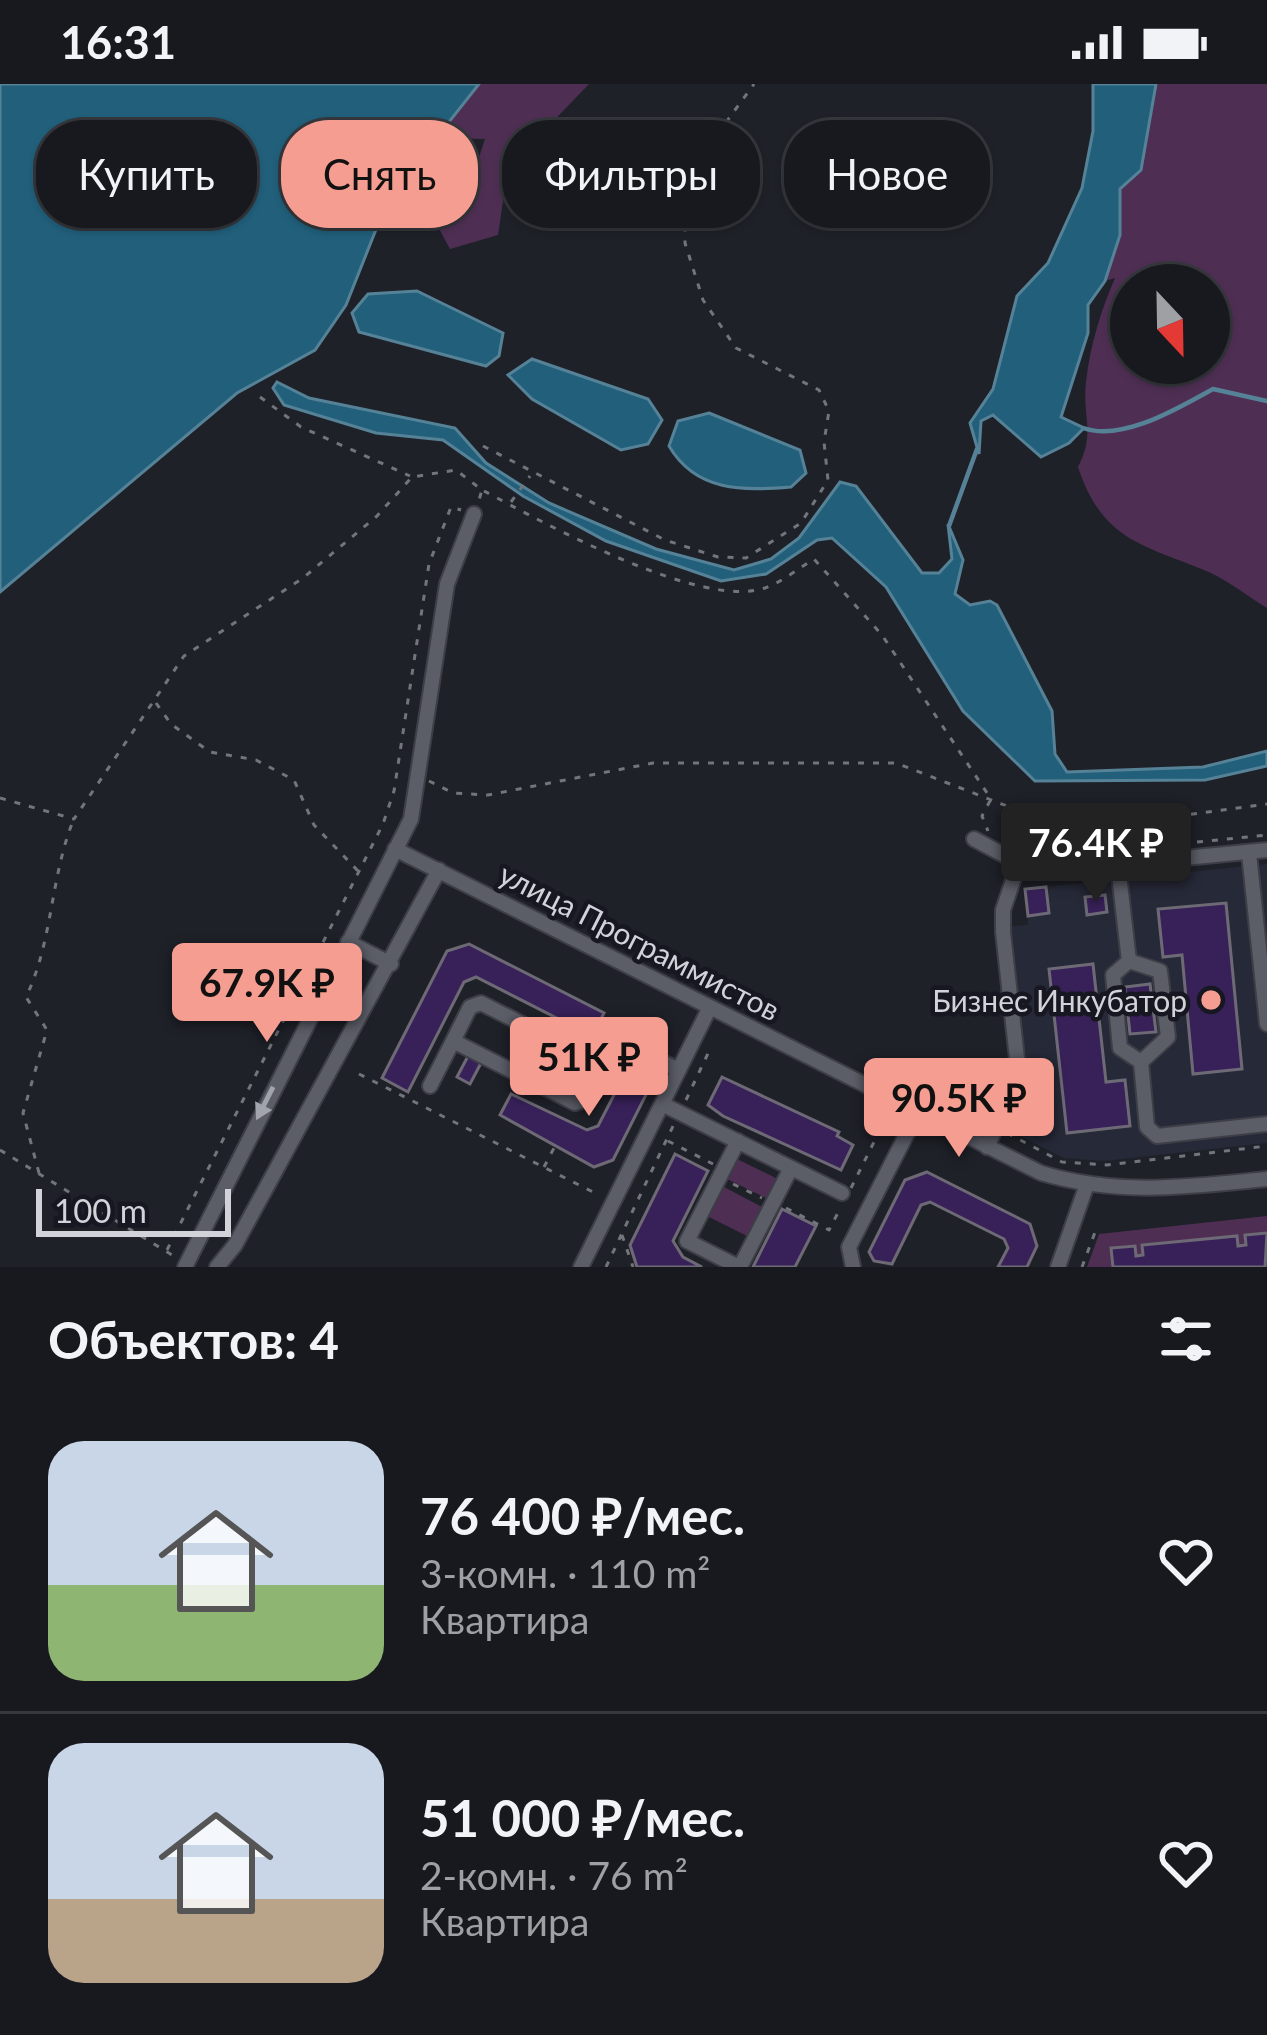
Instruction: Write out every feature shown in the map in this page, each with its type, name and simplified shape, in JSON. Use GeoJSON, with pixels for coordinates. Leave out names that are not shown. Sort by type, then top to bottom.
{"type":"FeatureCollection","features":[{"type":"Feature","properties":{"kind":"street"},"geometry":{"type":"LineString","coordinates":[[184,1265],[411,819],[447,584],[474,514]]}},
{"type":"Feature","properties":{"kind":"street"},"geometry":{"type":"LineString","coordinates":[[974,838],[1018,862],[1072,869],[1267,850]]}},
{"type":"Feature","properties":{"kind":"street","name":"улица Программистов"},"geometry":{"type":"LineString","coordinates":[[395,849],[1041,1173],[1086,1186],[1143,1192],[1267,1178]]}},
{"type":"Feature","properties":{"kind":"street"},"geometry":{"type":"LineString","coordinates":[[1249,853],[1267,1024]]}},
{"type":"Feature","properties":{"kind":"street"},"geometry":{"type":"LineString","coordinates":[[987,1147],[1018,1077],[1004,910],[1018,862]]}},
{"type":"Feature","properties":{"kind":"street"},"geometry":{"type":"LineString","coordinates":[[1118,866],[1129,961]]}},
{"type":"Feature","properties":{"kind":"street"},"geometry":{"type":"LineString","coordinates":[[217,1267],[235,1245],[440,870]]}},
{"type":"Feature","properties":{"kind":"street"},"geometry":{"type":"LineString","coordinates":[[348,942],[391,964]]}},
{"type":"Feature","properties":{"kind":"street"},"geometry":{"type":"LineString","coordinates":[[1129,961],[1160,971],[1168,1037],[1141,1062]]}},
{"type":"Feature","properties":{"kind":"street"},"geometry":{"type":"LineString","coordinates":[[1129,961],[1113,975],[1120,1048],[1141,1062]]}},
{"type":"Feature","properties":{"kind":"street"},"geometry":{"type":"LineString","coordinates":[[430,1086],[470,1007],[482,1003],[605,1066]]}},
{"type":"Feature","properties":{"kind":"street"},"geometry":{"type":"LineString","coordinates":[[581,1267],[710,1007]]}},
{"type":"Feature","properties":{"kind":"street"},"geometry":{"type":"LineString","coordinates":[[453,1041],[575,1103],[589,1098],[614,1047],[627,1042],[679,1070]]}},
{"type":"Feature","properties":{"kind":"street"},"geometry":{"type":"LineString","coordinates":[[1141,1062],[1147,1127],[1157,1136],[1267,1124]]}},
{"type":"Feature","properties":{"kind":"street"},"geometry":{"type":"LineString","coordinates":[[662,1104],[842,1193]]}},
{"type":"Feature","properties":{"kind":"street"},"geometry":{"type":"LineString","coordinates":[[854,1267],[849,1247],[918,1112]]}},
{"type":"Feature","properties":{"kind":"street"},"geometry":{"type":"LineString","coordinates":[[738,1142],[687,1241],[739,1267],[791,1168]]}},
{"type":"Feature","properties":{"kind":"street"},"geometry":{"type":"LineString","coordinates":[[1058,1267],[1086,1186]]}},
{"type":"Feature","properties":{"kind":"path"},"geometry":{"type":"LineString","coordinates":[[482,446],[665,540],[718,557],[746,558],[801,523],[828,480],[824,442],[829,411],[819,390],[736,348],[703,300],[685,243],[685,201],[697,162],[754,84]]}},
{"type":"Feature","properties":{"kind":"path"},"geometry":{"type":"LineString","coordinates":[[260,397],[302,427],[412,477],[456,470],[509,505],[597,548],[702,588],[766,588],[814,560],[882,635],[991,799]]}},
{"type":"Feature","properties":{"kind":"path"},"geometry":{"type":"LineString","coordinates":[[509,505],[522,482],[532,475]]}},
{"type":"Feature","properties":{"kind":"path"},"geometry":{"type":"LineString","coordinates":[[39,1173],[23,1113],[47,1030],[26,997],[42,964],[56,864],[74,819],[184,656],[303,578],[377,516],[412,477]]}},
{"type":"Feature","properties":{"kind":"path"},"geometry":{"type":"LineString","coordinates":[[167,1250],[359,872],[394,791],[429,564],[451,507],[474,514],[482,490]]}},
{"type":"Feature","properties":{"kind":"path"},"geometry":{"type":"LineString","coordinates":[[154,702],[171,724],[210,752],[256,760],[294,780],[314,825],[359,872]]}},
{"type":"Feature","properties":{"kind":"path"},"geometry":{"type":"LineString","coordinates":[[418,775],[453,793],[488,795],[653,764],[896,763],[1030,815],[1090,828],[1267,804]]}},
{"type":"Feature","properties":{"kind":"path"},"geometry":{"type":"LineString","coordinates":[[0,798],[74,819]]}},
{"type":"Feature","properties":{"kind":"path"},"geometry":{"type":"LineString","coordinates":[[974,838],[989,833],[982,816],[991,799]]}},
{"type":"Feature","properties":{"kind":"path"},"geometry":{"type":"LineString","coordinates":[[1178,844],[1267,835]]}},
{"type":"Feature","properties":{"kind":"path"},"geometry":{"type":"LineString","coordinates":[[606,1267],[711,1047]]}},
{"type":"Feature","properties":{"kind":"path"},"geometry":{"type":"LineString","coordinates":[[359,1074],[614,1202]]}},
{"type":"Feature","properties":{"kind":"path"},"geometry":{"type":"LineString","coordinates":[[998,1128],[1062,1162],[1107,1165],[1267,1147]]}},
{"type":"Feature","properties":{"kind":"path"},"geometry":{"type":"LineString","coordinates":[[723,1179],[829,1230],[880,1130]]}},
{"type":"Feature","properties":{"kind":"path"},"geometry":{"type":"LineString","coordinates":[[666,1141],[717,1166]]}},
{"type":"Feature","properties":{"kind":"path"},"geometry":{"type":"LineString","coordinates":[[544,1167],[554,1148]]}},
{"type":"Feature","properties":{"kind":"path"},"geometry":{"type":"LineString","coordinates":[[0,1150],[167,1250],[184,1265]]}},
{"type":"Feature","properties":{"kind":"path"},"geometry":{"type":"LineString","coordinates":[[1082,1267],[1097,1227]]}},
{"type":"Feature","properties":{"kind":"path"},"geometry":{"type":"LineString","coordinates":[[621,1234],[632,1267]]}},
{"type":"Feature","properties":{"kind":"shaded area"},"geometry":{"type":"Polygon","coordinates":[[[479,84],[589,84],[554,120],[502,120],[498,235],[450,249],[439,228],[478,228],[478,160],[485,139],[478,139],[478,120],[450,120],[479,84]]]}},
{"type":"Feature","properties":{"kind":"shaded area"},"geometry":{"type":"Polygon","coordinates":[[[1156,84],[1267,84],[1267,608],[1218,577],[1147,547],[1114,527],[1088,492],[1078,467],[1087,434],[1090,355],[1110,291],[1110,384],[1230,384],[1230,264],[1111,264],[1120,235],[1120,189],[1141,170],[1156,84]]]}},
{"type":"Feature","properties":{"kind":"shaded area"},"geometry":{"type":"Polygon","coordinates":[[[1267,864],[1267,1143],[1104,1161],[1064,1158],[1006,1129],[1028,1086],[1011,926],[1028,925],[1025,889],[1267,864]]]}},
{"type":"Feature","properties":{"kind":"shaded area"},"geometry":{"type":"Polygon","coordinates":[[[546,1043],[590,1064],[577,1090],[534,1068],[546,1043]]]}},
{"type":"Feature","properties":{"kind":"shaded area"},"geometry":{"type":"Polygon","coordinates":[[[737,1159],[778,1179],[768,1199],[727,1179],[737,1159]]]}},
{"type":"Feature","properties":{"kind":"shaded area"},"geometry":{"type":"Polygon","coordinates":[[[724,1187],[762,1207],[747,1236],[709,1217],[724,1187]]]}},
{"type":"Feature","properties":{"kind":"shaded area"},"geometry":{"type":"Polygon","coordinates":[[[1267,1216],[1267,1267],[1087,1267],[1099,1234],[1267,1216]]]}},
{"type":"Feature","properties":{"kind":"water"},"geometry":{"type":"Polygon","coordinates":[[[0,84],[479,84],[450,120],[281,120],[281,228],[377,228],[346,305],[315,350],[237,393],[0,592],[0,84]]]}},
{"type":"Feature","properties":{"kind":"water"},"geometry":{"type":"Polygon","coordinates":[[[1093,84],[1156,84],[1141,170],[1120,189],[1120,235],[1105,281],[1088,305],[1088,333],[1061,417],[1084,428],[1069,443],[1041,457],[993,415],[981,421],[979,454],[970,423],[993,389],[1017,296],[1048,263],[1082,188],[1093,131],[1093,84]]]}},
{"type":"Feature","properties":{"kind":"water"},"geometry":{"type":"Polygon","coordinates":[[[417,291],[503,333],[499,356],[486,366],[359,332],[352,313],[368,294],[417,291]]]}},
{"type":"Feature","properties":{"kind":"water"},"geometry":{"type":"Polygon","coordinates":[[[532,359],[648,399],[662,420],[648,444],[621,450],[532,399],[508,375],[532,359]]]}},
{"type":"Feature","properties":{"kind":"water"},"geometry":{"type":"Polygon","coordinates":[[[277,382],[309,398],[455,428],[486,463],[549,503],[656,549],[734,570],[771,559],[799,538],[840,482],[856,486],[922,573],[939,573],[952,559],[948,524],[963,560],[955,594],[970,605],[990,601],[997,605],[1052,711],[1055,754],[1067,772],[1203,767],[1267,751],[1267,766],[1205,780],[1035,781],[963,711],[886,587],[832,538],[817,540],[766,574],[721,581],[606,541],[523,496],[443,440],[376,433],[284,405],[273,388],[277,382]]]}},
{"type":"Feature","properties":{"kind":"water"},"geometry":{"type":"Polygon","coordinates":[[[709,413],[800,450],[806,473],[791,487],[755,489],[722,485],[693,472],[669,446],[678,421],[709,413]]]}},
{"type":"Feature","properties":{"kind":"building"},"geometry":{"type":"Polygon","coordinates":[[[1046,887],[1049,913],[1028,916],[1025,889],[1046,887]]]}},
{"type":"Feature","properties":{"kind":"building"},"geometry":{"type":"Polygon","coordinates":[[[1105,895],[1107,912],[1087,915],[1085,897],[1105,895]]]}},
{"type":"Feature","properties":{"kind":"building","name":"Бизнес Инкубатор"},"geometry":{"type":"Polygon","coordinates":[[[1226,903],[1242,1069],[1193,1074],[1182,955],[1163,957],[1158,909],[1226,903]]]}},
{"type":"Feature","properties":{"kind":"building"},"geometry":{"type":"Polygon","coordinates":[[[469,944],[604,1013],[592,1036],[476,977],[464,982],[408,1092],[382,1078],[447,951],[469,944]]]}},
{"type":"Feature","properties":{"kind":"building"},"geometry":{"type":"Polygon","coordinates":[[[1093,964],[1106,1082],[1125,1080],[1130,1126],[1067,1133],[1049,969],[1093,964]]]}},
{"type":"Feature","properties":{"kind":"building"},"geometry":{"type":"Polygon","coordinates":[[[1150,984],[1156,1032],[1130,1034],[1125,987],[1150,984]]]}},
{"type":"Feature","properties":{"kind":"building"},"geometry":{"type":"Polygon","coordinates":[[[468,1056],[481,1063],[470,1084],[457,1077],[468,1056]]]}},
{"type":"Feature","properties":{"kind":"building"},"geometry":{"type":"Polygon","coordinates":[[[633,1058],[658,1071],[613,1160],[594,1167],[500,1115],[511,1094],[587,1130],[598,1126],[633,1058]]]}},
{"type":"Feature","properties":{"kind":"building"},"geometry":{"type":"Polygon","coordinates":[[[722,1077],[839,1132],[837,1136],[853,1145],[841,1170],[708,1105],[722,1077]]]}},
{"type":"Feature","properties":{"kind":"building"},"geometry":{"type":"Polygon","coordinates":[[[675,1154],[708,1171],[673,1241],[683,1257],[702,1267],[637,1267],[630,1245],[675,1154]]]}},
{"type":"Feature","properties":{"kind":"building"},"geometry":{"type":"Polygon","coordinates":[[[927,1172],[1030,1224],[1037,1246],[1027,1267],[998,1267],[1008,1248],[1004,1239],[930,1202],[921,1205],[892,1264],[874,1261],[869,1252],[905,1180],[927,1172]]]}},
{"type":"Feature","properties":{"kind":"building"},"geometry":{"type":"Polygon","coordinates":[[[782,1209],[816,1226],[795,1267],[753,1267],[782,1209]]]}},
{"type":"Feature","properties":{"kind":"building"},"geometry":{"type":"Polygon","coordinates":[[[1267,1233],[1265,1267],[1113,1267],[1111,1248],[1135,1246],[1136,1256],[1143,1255],[1142,1245],[1237,1236],[1238,1246],[1246,1245],[1245,1235],[1267,1233]]]}},
{"type":"Feature","properties":{"kind":"waterway"},"geometry":{"type":"LineString","coordinates":[[1083,428],[1132,427],[1213,389],[1267,401]]}},
{"type":"Feature","properties":{"kind":"waterway"},"geometry":{"type":"LineString","coordinates":[[949,526],[977,449]]}},
{"type":"Feature","properties":{"kind":"place","name":"Бизнес Инкубатор"},"geometry":{"type":"Point","coordinates":[1211,1000]}}]}
